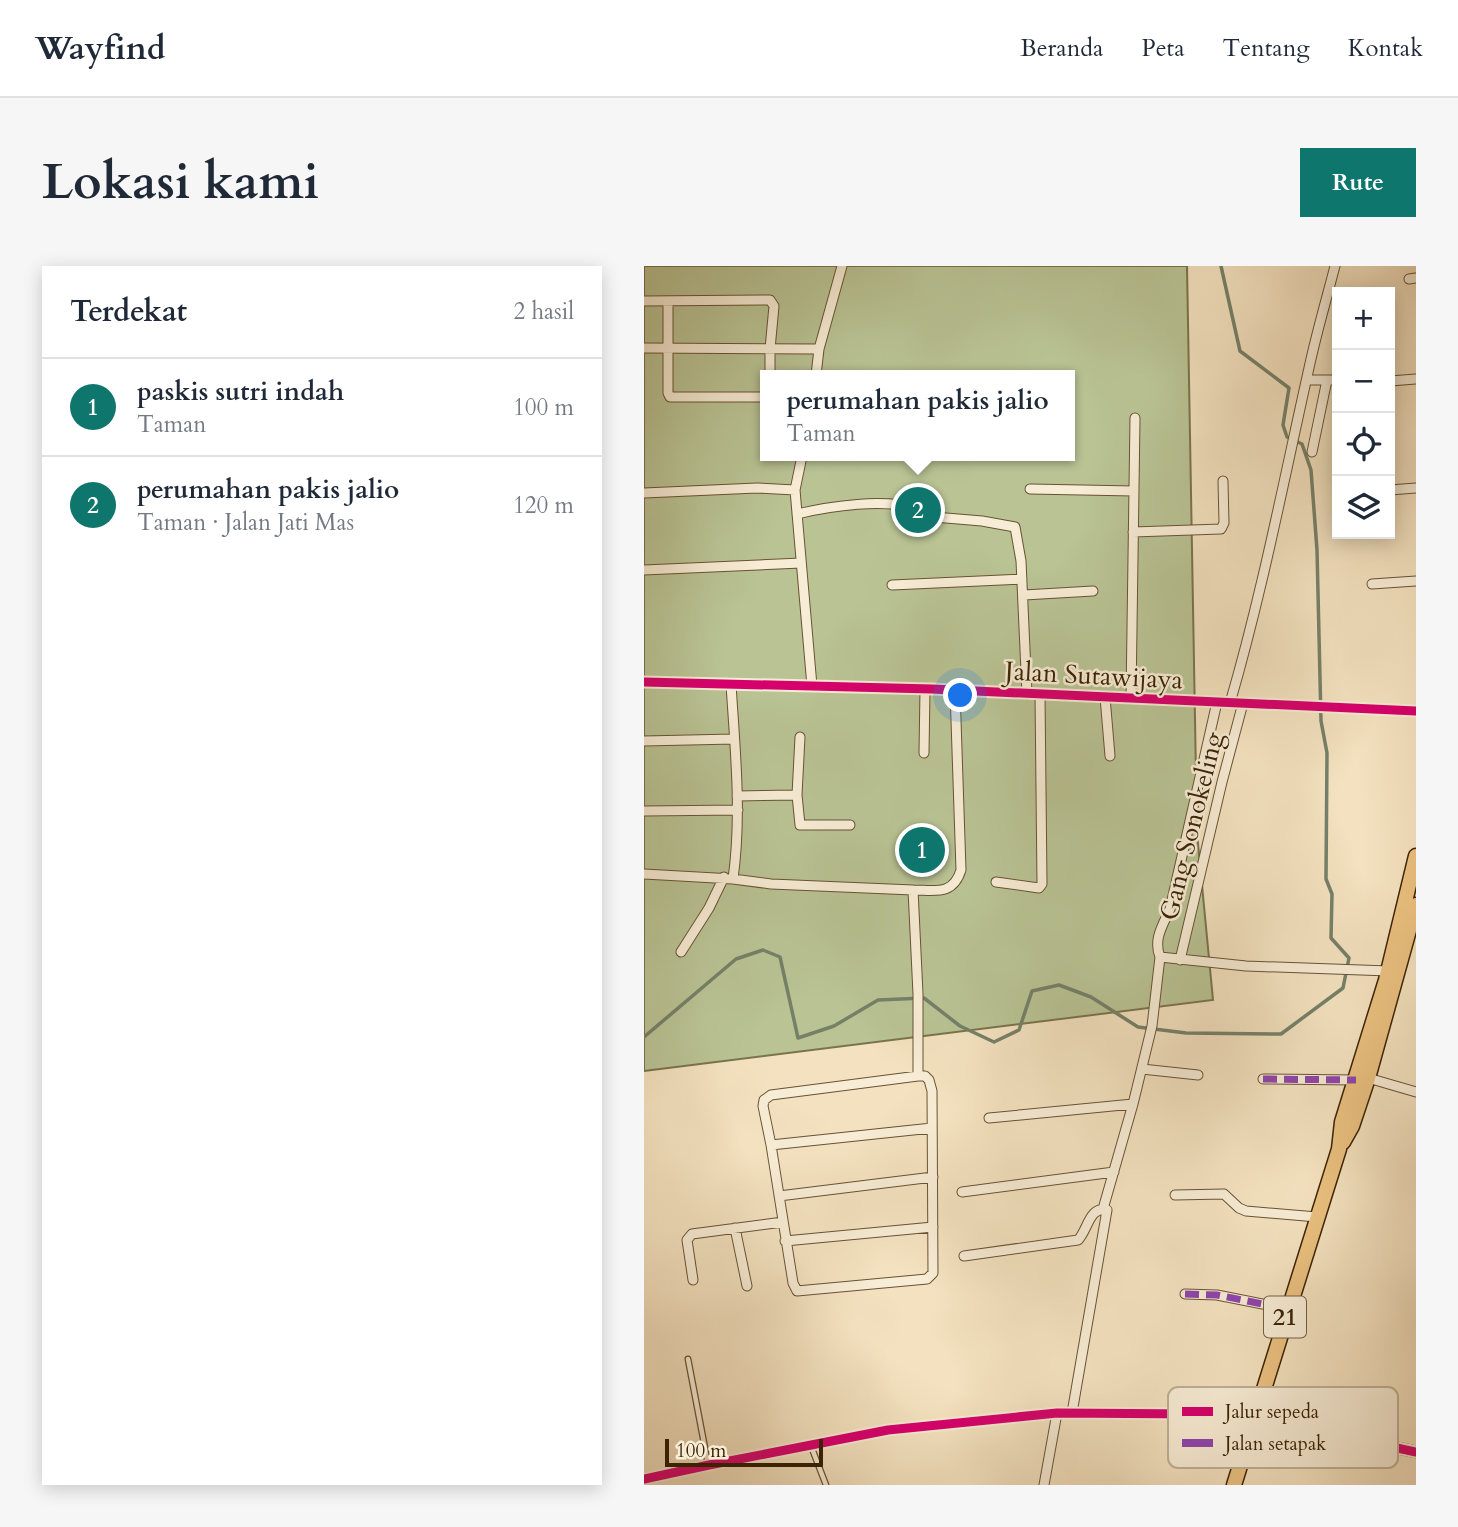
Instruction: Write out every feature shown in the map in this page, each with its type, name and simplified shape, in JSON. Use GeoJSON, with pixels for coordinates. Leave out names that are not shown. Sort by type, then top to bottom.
{"type":"FeatureCollection","features":[{"type":"Feature","properties":{"kind":"highway","name":"21"},"geometry":{"type":"LineString","coordinates":[[1362,1079],[1416,856]]}},
{"type":"Feature","properties":{"kind":"highway","name":"21"},"geometry":{"type":"LineString","coordinates":[[1264,1387],[1339,1149],[1342,1122],[1362,1079],[1416,905]]}},
{"type":"Feature","properties":{"kind":"highway","name":"21"},"geometry":{"type":"LineString","coordinates":[[1234,1485],[1239,1468]]}},
{"type":"Feature","properties":{"kind":"street"},"geometry":{"type":"LineString","coordinates":[[817,370],[819,349],[842,266]]}},
{"type":"Feature","properties":{"kind":"street"},"geometry":{"type":"LineString","coordinates":[[1230,703],[1249,636],[1335,266]]}},
{"type":"Feature","properties":{"kind":"street"},"geometry":{"type":"LineString","coordinates":[[644,301],[771,300],[774,306],[770,370]]}},
{"type":"Feature","properties":{"kind":"street"},"geometry":{"type":"LineString","coordinates":[[668,301],[670,397],[760,397]]}},
{"type":"Feature","properties":{"kind":"street"},"geometry":{"type":"LineString","coordinates":[[644,348],[819,349]]}},
{"type":"Feature","properties":{"kind":"street"},"geometry":{"type":"LineString","coordinates":[[1395,381],[1416,379]]}},
{"type":"Feature","properties":{"kind":"street"},"geometry":{"type":"LineString","coordinates":[[1307,380],[1332,380],[1312,452]]}},
{"type":"Feature","properties":{"kind":"street"},"geometry":{"type":"LineString","coordinates":[[1131,698],[1135,418]]}},
{"type":"Feature","properties":{"kind":"street"},"geometry":{"type":"LineString","coordinates":[[801,461],[795,490],[812,686]]}},
{"type":"Feature","properties":{"kind":"street"},"geometry":{"type":"LineString","coordinates":[[1133,532],[1221,529],[1224,523],[1223,481]]}},
{"type":"Feature","properties":{"kind":"street"},"geometry":{"type":"LineString","coordinates":[[644,493],[757,488],[795,490]]}},
{"type":"Feature","properties":{"kind":"street"},"geometry":{"type":"LineString","coordinates":[[1395,490],[1416,488]]}},
{"type":"Feature","properties":{"kind":"street"},"geometry":{"type":"LineString","coordinates":[[1030,489],[1134,491]]}},
{"type":"Feature","properties":{"kind":"street"},"geometry":{"type":"LineString","coordinates":[[797,513],[829,506],[908,506],[918,509],[922,516],[1012,526],[1017,530],[1024,595],[1027,694]]}},
{"type":"Feature","properties":{"kind":"street"},"geometry":{"type":"LineString","coordinates":[[644,570],[801,563]]}},
{"type":"Feature","properties":{"kind":"street"},"geometry":{"type":"LineString","coordinates":[[892,585],[1022,579]]}},
{"type":"Feature","properties":{"kind":"street"},"geometry":{"type":"LineString","coordinates":[[1372,584],[1416,581]]}},
{"type":"Feature","properties":{"kind":"street"},"geometry":{"type":"LineString","coordinates":[[1024,595],[1093,592]]}},
{"type":"Feature","properties":{"kind":"street","name":"Jalan Sutawijaya"},"geometry":{"type":"LineString","coordinates":[[644,682],[955,690],[1416,710]]}},
{"type":"Feature","properties":{"kind":"street"},"geometry":{"type":"LineString","coordinates":[[681,952],[729,878],[737,852],[738,810],[731,684]]}},
{"type":"Feature","properties":{"kind":"street"},"geometry":{"type":"LineString","coordinates":[[924,753],[925,689]]}},
{"type":"Feature","properties":{"kind":"street"},"geometry":{"type":"LineString","coordinates":[[644,874],[729,878],[771,884],[913,890],[950,888],[956,884],[961,870],[955,690]]}},
{"type":"Feature","properties":{"kind":"street"},"geometry":{"type":"LineString","coordinates":[[996,882],[1039,888],[1042,884],[1040,694]]}},
{"type":"Feature","properties":{"kind":"street"},"geometry":{"type":"LineString","coordinates":[[1105,697],[1110,757]]}},
{"type":"Feature","properties":{"kind":"street"},"geometry":{"type":"LineString","coordinates":[[1103,1209],[1152,1026],[1160,957],[1156,943],[1170,909],[1217,702]]}},
{"type":"Feature","properties":{"kind":"street","name":"Gang Sonokeling"},"geometry":{"type":"LineString","coordinates":[[1180,960],[1218,796],[1243,703]]}},
{"type":"Feature","properties":{"kind":"street"},"geometry":{"type":"LineString","coordinates":[[800,737],[797,796],[800,825],[850,825]]}},
{"type":"Feature","properties":{"kind":"street"},"geometry":{"type":"LineString","coordinates":[[644,741],[734,738]]}},
{"type":"Feature","properties":{"kind":"street"},"geometry":{"type":"LineString","coordinates":[[737,796],[797,796]]}},
{"type":"Feature","properties":{"kind":"street"},"geometry":{"type":"LineString","coordinates":[[644,811],[738,810]]}},
{"type":"Feature","properties":{"kind":"street"},"geometry":{"type":"LineString","coordinates":[[913,890],[918,1076]]}},
{"type":"Feature","properties":{"kind":"street"},"geometry":{"type":"LineString","coordinates":[[1160,957],[1246,966],[1389,971]]}},
{"type":"Feature","properties":{"kind":"street"},"geometry":{"type":"LineString","coordinates":[[1142,1069],[1198,1075]]}},
{"type":"Feature","properties":{"kind":"street"},"geometry":{"type":"LineString","coordinates":[[925,1076],[932,1091],[932,1128],[933,1273],[927,1279],[797,1291],[794,1289],[763,1106],[766,1097],[925,1076]]}},
{"type":"Feature","properties":{"kind":"street"},"geometry":{"type":"LineString","coordinates":[[1263,1079],[1362,1079],[1416,1092]]}},
{"type":"Feature","properties":{"kind":"street"},"geometry":{"type":"LineString","coordinates":[[989,1118],[1133,1104]]}},
{"type":"Feature","properties":{"kind":"street"},"geometry":{"type":"LineString","coordinates":[[771,1145],[932,1128]]}},
{"type":"Feature","properties":{"kind":"street"},"geometry":{"type":"LineString","coordinates":[[962,1192],[1114,1172]]}},
{"type":"Feature","properties":{"kind":"street"},"geometry":{"type":"LineString","coordinates":[[779,1196],[933,1177]]}},
{"type":"Feature","properties":{"kind":"street"},"geometry":{"type":"LineString","coordinates":[[1175,1195],[1223,1194],[1246,1211],[1317,1217]]}},
{"type":"Feature","properties":{"kind":"street"},"geometry":{"type":"LineString","coordinates":[[964,1256],[1078,1240],[1083,1236],[1095,1211],[1107,1210],[1072,1413]]}},
{"type":"Feature","properties":{"kind":"street"},"geometry":{"type":"LineString","coordinates":[[693,1280],[688,1236],[783,1223]]}},
{"type":"Feature","properties":{"kind":"street"},"geometry":{"type":"LineString","coordinates":[[785,1241],[933,1227]]}},
{"type":"Feature","properties":{"kind":"street"},"geometry":{"type":"LineString","coordinates":[[735,1228],[747,1286]]}},
{"type":"Feature","properties":{"kind":"street"},"geometry":{"type":"LineString","coordinates":[[1185,1294],[1217,1295],[1288,1309]]}},
{"type":"Feature","properties":{"kind":"street"},"geometry":{"type":"LineString","coordinates":[[1044,1485],[1057,1413]]}},
{"type":"Feature","properties":{"kind":"street"},"geometry":{"type":"LineString","coordinates":[[644,1479],[888,1430],[1057,1413],[1168,1413]]}},
{"type":"Feature","properties":{"kind":"street"},"geometry":{"type":"LineString","coordinates":[[1398,1448],[1416,1452]]}},
{"type":"Feature","properties":{"kind":"lane"},"geometry":{"type":"LineString","coordinates":[[688,1359],[709,1465]]}},
{"type":"Feature","properties":{"kind":"lane"},"geometry":{"type":"LineString","coordinates":[[810,1445],[827,1485]]}},
{"type":"Feature","properties":{"kind":"green space"},"geometry":{"type":"Polygon","coordinates":[[[644,266],[1187,266],[1197,833],[1213,1000],[644,1071],[644,266]]]}},
{"type":"Feature","properties":{"kind":"waterway"},"geometry":{"type":"LineString","coordinates":[[644,1037],[736,959],[763,950],[780,957],[798,1038],[834,1026],[878,1000],[924,998],[960,1026],[994,1042],[1019,1030],[1032,991],[1059,985],[1091,997],[1138,1027],[1186,1033],[1281,1034],[1343,988],[1349,958],[1331,938],[1332,894],[1326,879],[1327,753],[1321,721],[1317,550],[1311,470],[1302,444],[1287,437],[1283,425],[1289,388],[1240,351],[1221,266]]}},
{"type":"Feature","properties":{"kind":"marked path"},"geometry":{"type":"LineString","coordinates":[[1263,1079],[1356,1080]]}},
{"type":"Feature","properties":{"kind":"marked path"},"geometry":{"type":"LineString","coordinates":[[1185,1294],[1217,1295],[1288,1309]]}},
{"type":"Feature","properties":{"kind":"cycle path"},"geometry":{"type":"LineString","coordinates":[[644,682],[932,689],[1416,711]]}},
{"type":"Feature","properties":{"kind":"cycle path"},"geometry":{"type":"LineString","coordinates":[[644,1479],[888,1430],[1057,1413],[1168,1414]]}},
{"type":"Feature","properties":{"kind":"cycle path"},"geometry":{"type":"LineString","coordinates":[[1398,1448],[1416,1452]]}},
{"type":"Feature","properties":{"kind":"place","name":"perumahan pakis jalio"},"geometry":{"type":"Point","coordinates":[918,510]}},
{"type":"Feature","properties":{"kind":"place","name":"paskis sutri indah"},"geometry":{"type":"Point","coordinates":[922,850]}}]}
